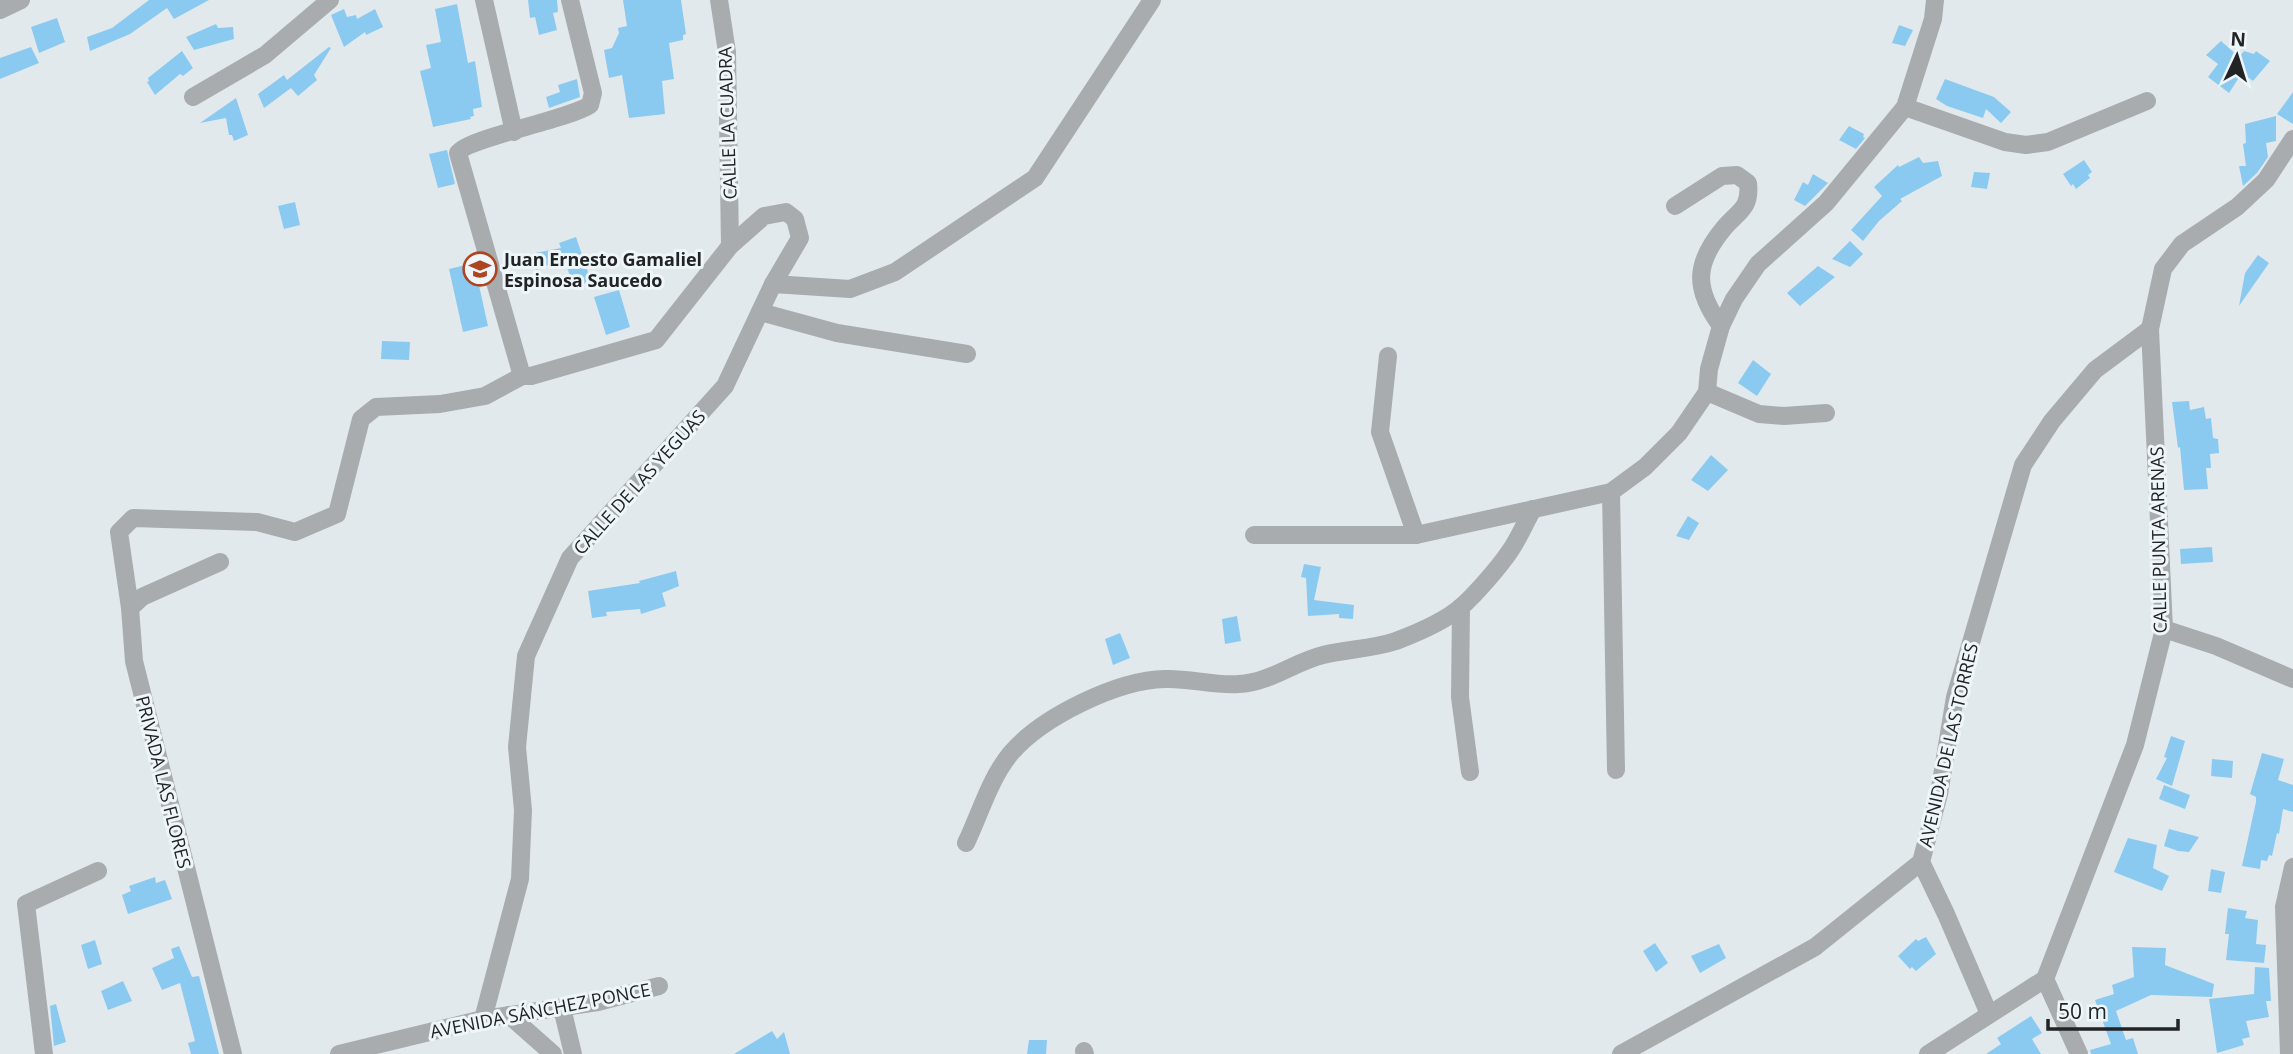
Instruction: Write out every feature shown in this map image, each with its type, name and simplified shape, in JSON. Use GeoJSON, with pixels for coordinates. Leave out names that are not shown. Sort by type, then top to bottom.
{"type":"FeatureCollection","features":[{"type":"Feature","properties":{"kind":"street"},"geometry":{"type":"LineString","coordinates":[[0,10],[21,0]]}},
{"type":"Feature","properties":{"kind":"street"},"geometry":{"type":"LineString","coordinates":[[193,97],[265,55],[330,0]]}},
{"type":"Feature","properties":{"kind":"street"},"geometry":{"type":"LineString","coordinates":[[484,0],[514,132]]}},
{"type":"Feature","properties":{"kind":"street"},"geometry":{"type":"LineString","coordinates":[[570,0],[593,93],[592,102],[587,108],[466,145],[458,153],[522,376],[531,376],[656,340],[730,246]]}},
{"type":"Feature","properties":{"kind":"street","name":"CALLE LA CUADRA"},"geometry":{"type":"LineString","coordinates":[[719,0],[727,52],[730,246]]}},
{"type":"Feature","properties":{"kind":"street"},"geometry":{"type":"LineString","coordinates":[[773,284],[850,289],[895,272],[1035,178],[1152,0]]}},
{"type":"Feature","properties":{"kind":"street"},"geometry":{"type":"LineString","coordinates":[[1254,535],[1416,535],[1611,492],[1645,467],[1670,442],[1707,392],[1709,369],[1721,326],[1734,299],[1758,264],[1826,203],[1905,107],[1933,19],[1936,0]]}},
{"type":"Feature","properties":{"kind":"street"},"geometry":{"type":"LineString","coordinates":[[1905,107],[2005,142],[2026,145],[2048,142],[2147,101]]}},
{"type":"Feature","properties":{"kind":"street","name":"CALLE PUNTA ARENAS"},"geometry":{"type":"LineString","coordinates":[[2045,979],[2135,745],[2164,629],[2150,329],[2164,269],[2182,244],[2237,207],[2266,180],[2293,139]]}},
{"type":"Feature","properties":{"kind":"street"},"geometry":{"type":"LineString","coordinates":[[1675,206],[1722,176],[1737,175],[1748,183],[1749,196],[1743,209],[1724,227],[1704,257],[1699,284],[1707,307],[1721,326]]}},
{"type":"Feature","properties":{"kind":"street","name":"CALLE DE LAS YEGUAS"},"geometry":{"type":"LineString","coordinates":[[483,1018],[520,879],[523,810],[517,747],[526,656],[570,558],[725,386],[773,284],[800,238],[795,219],[786,212],[764,216],[730,246]]}},
{"type":"Feature","properties":{"kind":"street"},"geometry":{"type":"LineString","coordinates":[[760,312],[837,333],[967,354]]}},
{"type":"Feature","properties":{"kind":"street","name":"AVENIDA DE LAS TORRES"},"geometry":{"type":"LineString","coordinates":[[1621,1054],[1815,947],[1921,862],[1939,794],[1955,697],[2023,465],[2052,421],[2095,369],[2150,329]]}},
{"type":"Feature","properties":{"kind":"street"},"geometry":{"type":"LineString","coordinates":[[1388,356],[1380,432],[1416,535]]}},
{"type":"Feature","properties":{"kind":"street","name":"PRIVADA LAS FLORES"},"geometry":{"type":"LineString","coordinates":[[233,1054],[134,661],[130,608],[119,532],[133,518],[257,522],[295,532],[337,514],[361,419],[376,407],[440,404],[485,396],[522,376]]}},
{"type":"Feature","properties":{"kind":"street"},"geometry":{"type":"LineString","coordinates":[[1707,392],[1759,414],[1783,416],[1826,413]]}},
{"type":"Feature","properties":{"kind":"street"},"geometry":{"type":"LineString","coordinates":[[1611,492],[1616,770]]}},
{"type":"Feature","properties":{"kind":"street"},"geometry":{"type":"LineString","coordinates":[[967,843],[998,773],[1011,753],[1033,734],[1097,695],[1133,684],[1164,679],[1223,684],[1256,682],[1297,663],[1323,655],[1394,642],[1421,631],[1461,607],[1510,552],[1533,509]]}},
{"type":"Feature","properties":{"kind":"street"},"geometry":{"type":"LineString","coordinates":[[130,608],[142,597],[220,562]]}},
{"type":"Feature","properties":{"kind":"street"},"geometry":{"type":"LineString","coordinates":[[1461,607],[1460,697],[1470,772]]}},
{"type":"Feature","properties":{"kind":"street"},"geometry":{"type":"LineString","coordinates":[[2164,629],[2216,646],[2293,679]]}},
{"type":"Feature","properties":{"kind":"street"},"geometry":{"type":"LineString","coordinates":[[1921,862],[1989,1014]]}},
{"type":"Feature","properties":{"kind":"street"},"geometry":{"type":"LineString","coordinates":[[2289,1054],[2284,907],[2293,867]]}},
{"type":"Feature","properties":{"kind":"street"},"geometry":{"type":"LineString","coordinates":[[44,1054],[26,904],[98,871]]}},
{"type":"Feature","properties":{"kind":"street"},"geometry":{"type":"LineString","coordinates":[[1928,1054],[2045,979],[2079,1054]]}},
{"type":"Feature","properties":{"kind":"street","name":"AVENIDA SÁNCHEZ PONCE"},"geometry":{"type":"LineString","coordinates":[[339,1054],[483,1018],[562,1008],[627,996],[659,986]]}},
{"type":"Feature","properties":{"kind":"street"},"geometry":{"type":"LineString","coordinates":[[562,1008],[573,1054]]}},
{"type":"Feature","properties":{"kind":"street"},"geometry":{"type":"LineString","coordinates":[[509,1015],[553,1054]]}},
{"type":"Feature","properties":{"kind":"building"},"geometry":{"type":"Polygon","coordinates":[[[149,0],[209,0],[174,19],[167,8],[130,34],[90,51],[87,37],[112,28],[149,0]]]}},
{"type":"Feature","properties":{"kind":"building"},"geometry":{"type":"Polygon","coordinates":[[[528,0],[557,0],[558,12],[553,13],[557,30],[539,35],[535,17],[530,18],[528,0]]]}},
{"type":"Feature","properties":{"kind":"building"},"geometry":{"type":"Polygon","coordinates":[[[623,0],[681,0],[686,34],[683,35],[683,40],[669,43],[674,79],[662,81],[665,114],[629,118],[622,75],[609,78],[604,50],[612,48],[619,33],[618,28],[627,26],[623,0]]]}},
{"type":"Feature","properties":{"kind":"building"},"geometry":{"type":"Polygon","coordinates":[[[457,4],[468,63],[475,61],[482,107],[473,109],[474,116],[470,117],[471,119],[433,127],[420,71],[431,68],[426,45],[441,42],[435,9],[457,4]]]}},
{"type":"Feature","properties":{"kind":"building"},"geometry":{"type":"Polygon","coordinates":[[[344,9],[347,17],[356,15],[357,19],[375,9],[383,27],[366,35],[365,32],[344,47],[331,15],[344,9]]]}},
{"type":"Feature","properties":{"kind":"building"},"geometry":{"type":"Polygon","coordinates":[[[57,18],[65,42],[39,53],[31,27],[57,18]]]}},
{"type":"Feature","properties":{"kind":"building"},"geometry":{"type":"Polygon","coordinates":[[[216,24],[218,28],[233,27],[234,39],[194,50],[186,37],[216,24]]]}},
{"type":"Feature","properties":{"kind":"building"},"geometry":{"type":"Polygon","coordinates":[[[1899,25],[1913,30],[1905,46],[1892,43],[1899,25]]]}},
{"type":"Feature","properties":{"kind":"building"},"geometry":{"type":"Polygon","coordinates":[[[2221,41],[2239,57],[2244,51],[2254,54],[2256,51],[2270,61],[2253,81],[2242,73],[2229,93],[2208,77],[2218,64],[2206,55],[2221,41]]]}},
{"type":"Feature","properties":{"kind":"building"},"geometry":{"type":"Polygon","coordinates":[[[31,47],[39,63],[0,79],[0,58],[31,47]]]}},
{"type":"Feature","properties":{"kind":"building"},"geometry":{"type":"Polygon","coordinates":[[[331,48],[314,75],[317,80],[298,96],[291,88],[264,108],[258,94],[284,75],[287,80],[331,48]]]}},
{"type":"Feature","properties":{"kind":"building"},"geometry":{"type":"Polygon","coordinates":[[[182,51],[193,68],[183,76],[180,74],[155,95],[147,82],[148,78],[182,51]]]}},
{"type":"Feature","properties":{"kind":"building"},"geometry":{"type":"Polygon","coordinates":[[[577,79],[580,97],[549,108],[546,97],[560,92],[558,85],[577,79]]]}},
{"type":"Feature","properties":{"kind":"building"},"geometry":{"type":"Polygon","coordinates":[[[1945,79],[1994,97],[2011,112],[2001,123],[1986,109],[1983,118],[1947,106],[1936,99],[1945,79]]]}},
{"type":"Feature","properties":{"kind":"building"},"geometry":{"type":"Polygon","coordinates":[[[2293,92],[2293,124],[2277,114],[2293,92]]]}},
{"type":"Feature","properties":{"kind":"building"},"geometry":{"type":"Polygon","coordinates":[[[236,98],[248,135],[234,141],[232,135],[229,135],[226,118],[200,123],[236,98]]]}},
{"type":"Feature","properties":{"kind":"building"},"geometry":{"type":"Polygon","coordinates":[[[2276,116],[2276,141],[2266,143],[2268,157],[2257,173],[2243,186],[2239,166],[2246,166],[2243,144],[2246,143],[2245,124],[2276,116]]]}},
{"type":"Feature","properties":{"kind":"building"},"geometry":{"type":"Polygon","coordinates":[[[1849,126],[1864,134],[1865,138],[1856,149],[1839,140],[1849,126]]]}},
{"type":"Feature","properties":{"kind":"building"},"geometry":{"type":"Polygon","coordinates":[[[447,150],[455,184],[438,188],[429,154],[447,150]]]}},
{"type":"Feature","properties":{"kind":"building"},"geometry":{"type":"Polygon","coordinates":[[[1919,157],[1923,163],[1938,161],[1942,176],[1900,199],[1902,201],[1879,221],[1863,241],[1851,230],[1882,196],[1874,187],[1898,165],[1899,167],[1919,157]]]}},
{"type":"Feature","properties":{"kind":"building"},"geometry":{"type":"Polygon","coordinates":[[[2084,160],[2092,172],[2088,175],[2090,178],[2076,189],[2063,174],[2084,160]]]}},
{"type":"Feature","properties":{"kind":"building"},"geometry":{"type":"Polygon","coordinates":[[[1974,172],[1990,173],[1987,189],[1971,187],[1974,172]]]}},
{"type":"Feature","properties":{"kind":"building"},"geometry":{"type":"Polygon","coordinates":[[[1813,174],[1828,183],[1805,206],[1794,200],[1803,182],[1808,185],[1813,174]]]}},
{"type":"Feature","properties":{"kind":"building"},"geometry":{"type":"Polygon","coordinates":[[[295,202],[300,225],[284,229],[278,206],[295,202]]]}},
{"type":"Feature","properties":{"kind":"building"},"geometry":{"type":"Polygon","coordinates":[[[576,237],[591,281],[574,288],[564,258],[536,270],[530,254],[561,248],[559,243],[576,237]]]}},
{"type":"Feature","properties":{"kind":"building"},"geometry":{"type":"Polygon","coordinates":[[[1850,241],[1863,254],[1850,267],[1832,259],[1850,241]]]}},
{"type":"Feature","properties":{"kind":"building"},"geometry":{"type":"Polygon","coordinates":[[[2258,255],[2269,263],[2239,306],[2245,273],[2258,255]]]}},
{"type":"Feature","properties":{"kind":"building"},"geometry":{"type":"Polygon","coordinates":[[[474,263],[488,326],[463,332],[449,269],[474,263]]]}},
{"type":"Feature","properties":{"kind":"building"},"geometry":{"type":"Polygon","coordinates":[[[1818,266],[1835,277],[1800,306],[1787,293],[1818,266]]]}},
{"type":"Feature","properties":{"kind":"building"},"geometry":{"type":"Polygon","coordinates":[[[619,290],[630,327],[606,335],[594,297],[619,290]]]}},
{"type":"Feature","properties":{"kind":"building"},"geometry":{"type":"Polygon","coordinates":[[[382,341],[410,342],[409,360],[381,359],[382,341]]]}},
{"type":"Feature","properties":{"kind":"building"},"geometry":{"type":"Polygon","coordinates":[[[1753,360],[1771,374],[1757,396],[1738,383],[1753,360]]]}},
{"type":"Feature","properties":{"kind":"building"},"geometry":{"type":"Polygon","coordinates":[[[2189,401],[2190,410],[2204,407],[2206,419],[2211,418],[2213,438],[2218,439],[2219,453],[2210,454],[2211,468],[2206,468],[2208,489],[2184,490],[2172,402],[2189,401]]]}},
{"type":"Feature","properties":{"kind":"building"},"geometry":{"type":"Polygon","coordinates":[[[1711,455],[1728,470],[1708,491],[1691,480],[1711,455]]]}},
{"type":"Feature","properties":{"kind":"building"},"geometry":{"type":"Polygon","coordinates":[[[1688,516],[1699,523],[1689,540],[1676,536],[1688,516]]]}},
{"type":"Feature","properties":{"kind":"building"},"geometry":{"type":"Polygon","coordinates":[[[2212,547],[2213,562],[2181,564],[2180,549],[2212,547]]]}},
{"type":"Feature","properties":{"kind":"building"},"geometry":{"type":"Polygon","coordinates":[[[1304,564],[1321,567],[1314,600],[1354,605],[1353,619],[1339,618],[1339,614],[1308,616],[1306,578],[1301,577],[1304,564]]]}},
{"type":"Feature","properties":{"kind":"building"},"geometry":{"type":"Polygon","coordinates":[[[676,571],[679,586],[662,593],[666,606],[641,614],[640,609],[606,612],[607,616],[592,618],[588,591],[640,583],[639,581],[676,571]]]}},
{"type":"Feature","properties":{"kind":"building"},"geometry":{"type":"Polygon","coordinates":[[[1237,616],[1241,641],[1225,644],[1222,619],[1237,616]]]}},
{"type":"Feature","properties":{"kind":"building"},"geometry":{"type":"Polygon","coordinates":[[[1120,633],[1130,658],[1113,665],[1105,639],[1120,633]]]}},
{"type":"Feature","properties":{"kind":"building"},"geometry":{"type":"Polygon","coordinates":[[[2171,736],[2185,741],[2172,786],[2156,779],[2167,758],[2164,757],[2171,736]]]}},
{"type":"Feature","properties":{"kind":"building"},"geometry":{"type":"Polygon","coordinates":[[[2262,753],[2284,759],[2278,780],[2293,785],[2293,812],[2283,809],[2272,856],[2269,855],[2267,861],[2261,860],[2260,869],[2242,866],[2256,802],[2256,797],[2250,794],[2262,753]]]}},
{"type":"Feature","properties":{"kind":"building"},"geometry":{"type":"Polygon","coordinates":[[[2212,759],[2233,761],[2232,778],[2211,776],[2212,759]]]}},
{"type":"Feature","properties":{"kind":"building"},"geometry":{"type":"Polygon","coordinates":[[[2164,785],[2190,795],[2185,809],[2159,799],[2164,785]]]}},
{"type":"Feature","properties":{"kind":"building"},"geometry":{"type":"Polygon","coordinates":[[[2169,829],[2199,837],[2189,852],[2178,851],[2164,846],[2169,829]]]}},
{"type":"Feature","properties":{"kind":"building"},"geometry":{"type":"Polygon","coordinates":[[[2128,838],[2157,845],[2153,868],[2169,876],[2162,891],[2114,872],[2128,838]]]}},
{"type":"Feature","properties":{"kind":"building"},"geometry":{"type":"Polygon","coordinates":[[[2211,869],[2225,872],[2221,893],[2208,891],[2211,869]]]}},
{"type":"Feature","properties":{"kind":"building"},"geometry":{"type":"Polygon","coordinates":[[[155,877],[156,883],[165,880],[172,899],[128,914],[122,895],[131,891],[129,886],[155,877]]]}},
{"type":"Feature","properties":{"kind":"building"},"geometry":{"type":"Polygon","coordinates":[[[2228,908],[2247,911],[2245,918],[2258,920],[2256,944],[2266,945],[2264,963],[2226,960],[2228,908]]]}},
{"type":"Feature","properties":{"kind":"building"},"geometry":{"type":"Polygon","coordinates":[[[1926,937],[1936,954],[1916,971],[1912,967],[1910,969],[1898,956],[1916,939],[1918,941],[1926,937]]]}},
{"type":"Feature","properties":{"kind":"building"},"geometry":{"type":"Polygon","coordinates":[[[95,940],[102,964],[88,969],[81,945],[95,940]]]}},
{"type":"Feature","properties":{"kind":"building"},"geometry":{"type":"Polygon","coordinates":[[[1655,943],[1668,963],[1656,972],[1643,951],[1655,943]]]}},
{"type":"Feature","properties":{"kind":"building"},"geometry":{"type":"Polygon","coordinates":[[[1719,944],[1726,958],[1700,973],[1691,956],[1719,944]]]}},
{"type":"Feature","properties":{"kind":"building"},"geometry":{"type":"Polygon","coordinates":[[[179,946],[192,977],[199,976],[219,1054],[191,1054],[188,1043],[195,1041],[180,983],[162,990],[152,968],[174,958],[171,949],[179,946]]]}},
{"type":"Feature","properties":{"kind":"building"},"geometry":{"type":"Polygon","coordinates":[[[2132,947],[2166,948],[2165,965],[2214,984],[2212,997],[2151,995],[2116,1011],[2126,1040],[2133,1038],[2138,1054],[2091,1054],[2090,1050],[2111,1044],[2095,1000],[2114,994],[2112,985],[2134,977],[2132,947]]]}},
{"type":"Feature","properties":{"kind":"building"},"geometry":{"type":"Polygon","coordinates":[[[2255,967],[2269,968],[2271,1001],[2266,1001],[2269,1017],[2246,1021],[2250,1037],[2242,1039],[2244,1045],[2217,1053],[2209,999],[2254,994],[2255,967]]]}},
{"type":"Feature","properties":{"kind":"building"},"geometry":{"type":"Polygon","coordinates":[[[123,981],[132,1001],[108,1010],[101,991],[123,981]]]}},
{"type":"Feature","properties":{"kind":"building"},"geometry":{"type":"Polygon","coordinates":[[[56,1004],[66,1042],[54,1046],[50,1006],[56,1004]]]}},
{"type":"Feature","properties":{"kind":"building"},"geometry":{"type":"Polygon","coordinates":[[[2031,1016],[2042,1033],[2032,1039],[2041,1054],[1986,1054],[2001,1044],[1997,1038],[2031,1016]]]}},
{"type":"Feature","properties":{"kind":"building"},"geometry":{"type":"Polygon","coordinates":[[[772,1031],[777,1039],[784,1032],[790,1054],[734,1054],[772,1031]]]}},
{"type":"Feature","properties":{"kind":"building"},"geometry":{"type":"Polygon","coordinates":[[[1029,1040],[1047,1040],[1046,1054],[1027,1054],[1029,1040]]]}},
{"type":"Feature","properties":{"kind":"place","name":"Juan Ernesto Gamaliel Espinosa Saucedo"},"geometry":{"type":"Point","coordinates":[480,269]}}]}
